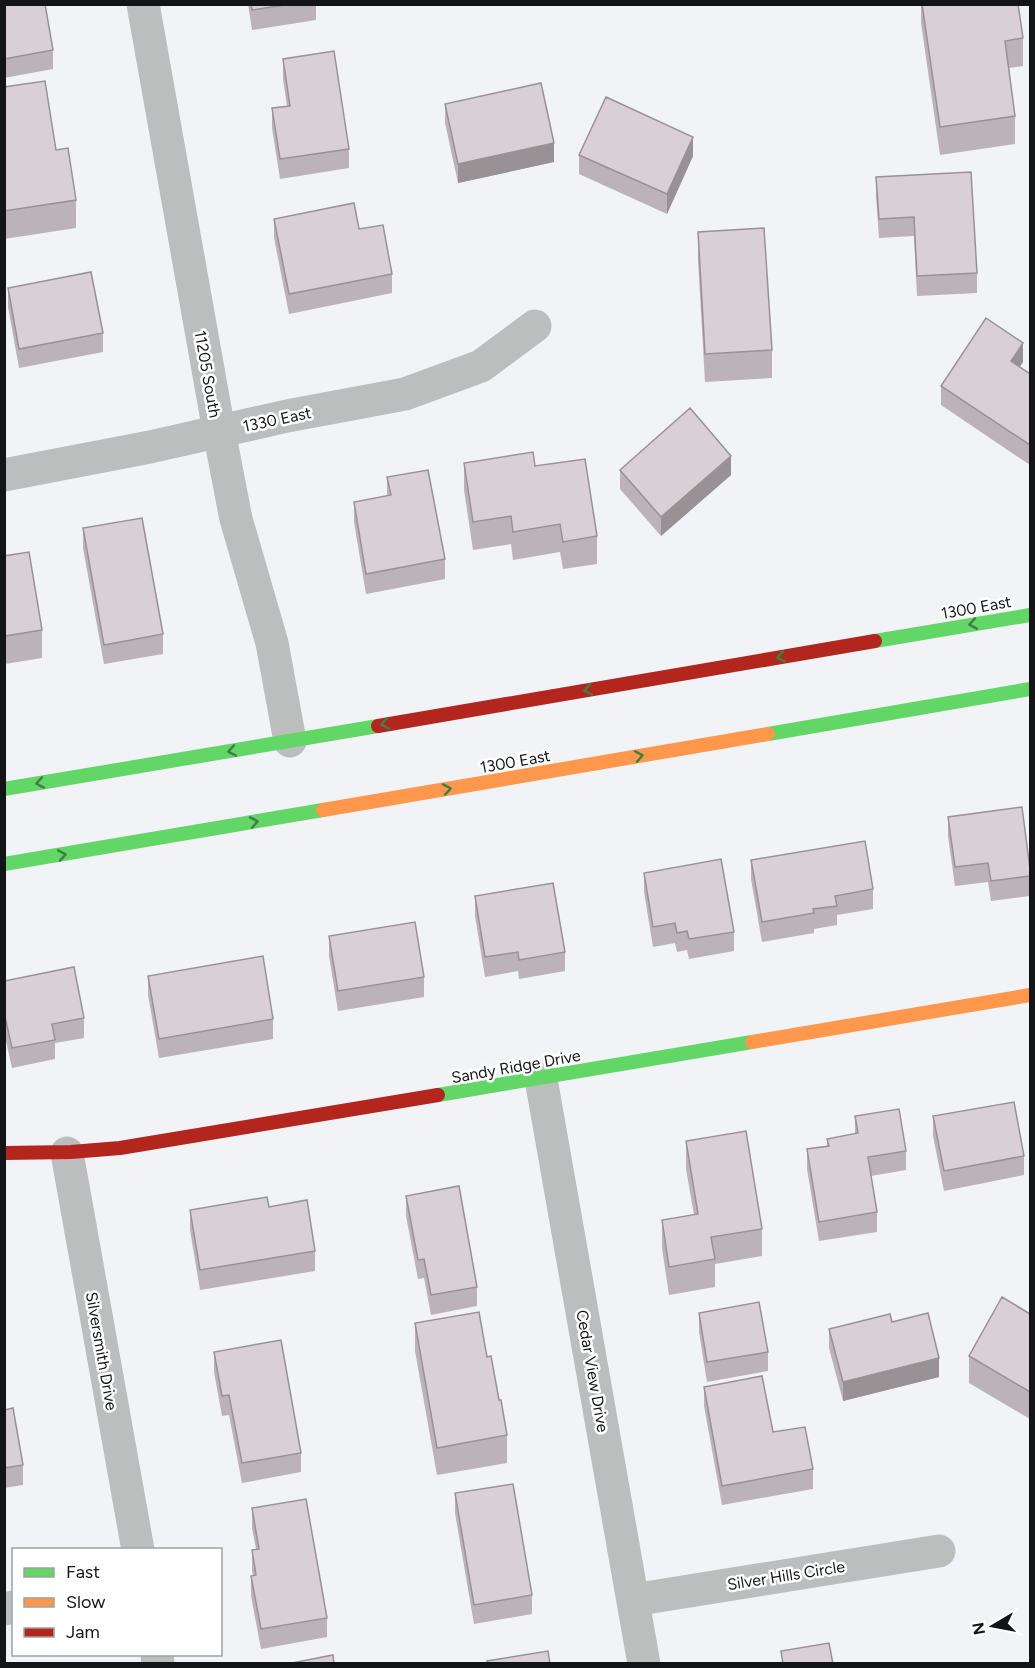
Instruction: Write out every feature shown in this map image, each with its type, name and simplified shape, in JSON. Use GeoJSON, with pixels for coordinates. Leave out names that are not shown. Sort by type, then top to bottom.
{"type":"FeatureCollection","features":[{"type":"Feature","properties":{"kind":"main road","name":"1300 East"},"geometry":{"type":"LineString","coordinates":[[4,789],[1030,615]]}},
{"type":"Feature","properties":{"kind":"main road","name":"1300 East"},"geometry":{"type":"LineString","coordinates":[[4,864],[1030,689]]}},
{"type":"Feature","properties":{"kind":"main road","name":"Sandy Ridge Drive"},"geometry":{"type":"LineString","coordinates":[[4,1153],[67,1153],[138,1146],[1030,995]]}},
{"type":"Feature","properties":{"kind":"street","name":"11205 South"},"geometry":{"type":"LineString","coordinates":[[143,4],[236,519],[272,643],[290,741]]}},
{"type":"Feature","properties":{"kind":"street","name":"1330 East"},"geometry":{"type":"LineString","coordinates":[[4,475],[405,394],[481,366],[535,326]]}},
{"type":"Feature","properties":{"kind":"street","name":"Cedar View Drive"},"geometry":{"type":"LineString","coordinates":[[541,1079],[644,1664]]}},
{"type":"Feature","properties":{"kind":"street","name":"Silversmith Drive"},"geometry":{"type":"LineString","coordinates":[[67,1153],[138,1548]]}},
{"type":"Feature","properties":{"kind":"street","name":"Silver Hills Circle"},"geometry":{"type":"LineString","coordinates":[[633,1600],[939,1551]]}},
{"type":"Feature","properties":{"kind":"building"},"geometry":{"type":"Polygon","coordinates":[[[4,4],[45,4],[53,50],[4,59],[4,4]]]}},
{"type":"Feature","properties":{"kind":"building"},"geometry":{"type":"Polygon","coordinates":[[[251,4],[291,4],[252,10],[251,4]]]}},
{"type":"Feature","properties":{"kind":"building"},"geometry":{"type":"Polygon","coordinates":[[[922,4],[1018,4],[1023,38],[1005,41],[1015,116],[940,127],[922,4]]]}},
{"type":"Feature","properties":{"kind":"building"},"geometry":{"type":"Polygon","coordinates":[[[334,51],[349,149],[280,159],[272,108],[290,106],[283,59],[334,51]]]}},
{"type":"Feature","properties":{"kind":"building"},"geometry":{"type":"Polygon","coordinates":[[[45,81],[56,150],[68,148],[76,200],[4,211],[4,87],[45,81]]]}},
{"type":"Feature","properties":{"kind":"building"},"geometry":{"type":"Polygon","coordinates":[[[541,83],[554,143],[458,164],[445,104],[541,83]]]}},
{"type":"Feature","properties":{"kind":"building"},"geometry":{"type":"Polygon","coordinates":[[[606,97],[693,137],[667,194],[579,155],[606,97]]]}},
{"type":"Feature","properties":{"kind":"building"},"geometry":{"type":"Polygon","coordinates":[[[971,172],[977,273],[917,276],[914,217],[879,219],[876,177],[971,172]]]}},
{"type":"Feature","properties":{"kind":"building"},"geometry":{"type":"Polygon","coordinates":[[[354,203],[359,229],[383,225],[392,274],[289,294],[274,219],[354,203]]]}},
{"type":"Feature","properties":{"kind":"building"},"geometry":{"type":"Polygon","coordinates":[[[764,228],[772,350],[705,354],[698,232],[764,228]]]}},
{"type":"Feature","properties":{"kind":"building"},"geometry":{"type":"Polygon","coordinates":[[[91,272],[103,333],[19,349],[8,288],[91,272]]]}},
{"type":"Feature","properties":{"kind":"building"},"geometry":{"type":"Polygon","coordinates":[[[986,318],[1023,343],[1011,361],[1030,374],[1030,445],[941,386],[986,318]]]}},
{"type":"Feature","properties":{"kind":"building"},"geometry":{"type":"Polygon","coordinates":[[[690,408],[731,456],[661,517],[620,470],[690,408]]]}},
{"type":"Feature","properties":{"kind":"building"},"geometry":{"type":"Polygon","coordinates":[[[533,452],[535,466],[585,459],[597,536],[563,542],[560,524],[513,532],[511,516],[473,522],[464,463],[533,452]]]}},
{"type":"Feature","properties":{"kind":"building"},"geometry":{"type":"Polygon","coordinates":[[[428,470],[445,559],[366,574],[354,502],[391,495],[387,477],[428,470]]]}},
{"type":"Feature","properties":{"kind":"building"},"geometry":{"type":"Polygon","coordinates":[[[142,518],[163,634],[104,645],[83,528],[142,518]]]}},
{"type":"Feature","properties":{"kind":"building"},"geometry":{"type":"Polygon","coordinates":[[[29,552],[42,630],[5,636],[4,556],[29,552]]]}},
{"type":"Feature","properties":{"kind":"building"},"geometry":{"type":"Polygon","coordinates":[[[1022,807],[1030,876],[991,881],[988,863],[955,867],[948,817],[1022,807]]]}},
{"type":"Feature","properties":{"kind":"building"},"geometry":{"type":"Polygon","coordinates":[[[865,841],[873,889],[835,896],[837,906],[813,909],[814,913],[762,922],[751,860],[865,841]]]}},
{"type":"Feature","properties":{"kind":"building"},"geometry":{"type":"Polygon","coordinates":[[[721,859],[734,932],[689,939],[687,931],[677,933],[675,923],[653,927],[644,873],[721,859]]]}},
{"type":"Feature","properties":{"kind":"building"},"geometry":{"type":"Polygon","coordinates":[[[553,883],[565,952],[519,960],[518,952],[485,957],[475,896],[553,883]]]}},
{"type":"Feature","properties":{"kind":"building"},"geometry":{"type":"Polygon","coordinates":[[[415,922],[424,977],[338,991],[329,936],[415,922]]]}},
{"type":"Feature","properties":{"kind":"building"},"geometry":{"type":"Polygon","coordinates":[[[263,956],[273,1019],[159,1039],[148,976],[263,956]]]}},
{"type":"Feature","properties":{"kind":"building"},"geometry":{"type":"Polygon","coordinates":[[[74,967],[84,1018],[52,1024],[55,1040],[12,1048],[4,1012],[4,981],[74,967]]]}},
{"type":"Feature","properties":{"kind":"building"},"geometry":{"type":"Polygon","coordinates":[[[1014,1102],[1024,1156],[944,1171],[933,1116],[1014,1102]]]}},
{"type":"Feature","properties":{"kind":"building"},"geometry":{"type":"Polygon","coordinates":[[[899,1109],[906,1151],[868,1157],[877,1212],[819,1222],[807,1149],[829,1146],[827,1139],[858,1133],[855,1116],[899,1109]]]}},
{"type":"Feature","properties":{"kind":"building"},"geometry":{"type":"Polygon","coordinates":[[[746,1131],[762,1229],[711,1237],[715,1259],[669,1267],[662,1220],[698,1214],[686,1141],[746,1131]]]}},
{"type":"Feature","properties":{"kind":"building"},"geometry":{"type":"Polygon","coordinates":[[[459,1186],[477,1287],[431,1295],[424,1259],[418,1260],[406,1196],[459,1186]]]}},
{"type":"Feature","properties":{"kind":"building"},"geometry":{"type":"Polygon","coordinates":[[[267,1197],[269,1207],[307,1200],[315,1251],[200,1270],[190,1210],[267,1197]]]}},
{"type":"Feature","properties":{"kind":"building"},"geometry":{"type":"Polygon","coordinates":[[[1002,1297],[1030,1314],[1030,1392],[969,1356],[1002,1297]]]}},
{"type":"Feature","properties":{"kind":"building"},"geometry":{"type":"Polygon","coordinates":[[[759,1302],[768,1352],[707,1362],[699,1313],[759,1302]]]}},
{"type":"Feature","properties":{"kind":"building"},"geometry":{"type":"Polygon","coordinates":[[[479,1312],[487,1357],[491,1356],[507,1435],[437,1448],[415,1323],[479,1312]]]}},
{"type":"Feature","properties":{"kind":"building"},"geometry":{"type":"Polygon","coordinates":[[[928,1313],[939,1358],[843,1382],[829,1329],[890,1314],[892,1322],[928,1313]]]}},
{"type":"Feature","properties":{"kind":"building"},"geometry":{"type":"Polygon","coordinates":[[[281,1340],[301,1453],[242,1463],[229,1395],[222,1396],[214,1352],[281,1340]]]}},
{"type":"Feature","properties":{"kind":"building"},"geometry":{"type":"Polygon","coordinates":[[[762,1376],[773,1432],[805,1427],[813,1469],[722,1486],[704,1387],[762,1376]]]}},
{"type":"Feature","properties":{"kind":"building"},"geometry":{"type":"Polygon","coordinates":[[[13,1408],[23,1465],[4,1468],[4,1410],[13,1408]]]}},
{"type":"Feature","properties":{"kind":"building"},"geometry":{"type":"Polygon","coordinates":[[[513,1484],[532,1595],[474,1605],[455,1493],[513,1484]]]}},
{"type":"Feature","properties":{"kind":"building"},"geometry":{"type":"Polygon","coordinates":[[[306,1499],[327,1618],[261,1629],[251,1576],[256,1575],[252,1550],[259,1549],[252,1508],[306,1499]]]}},
{"type":"Feature","properties":{"kind":"building"},"geometry":{"type":"Polygon","coordinates":[[[829,1643],[833,1664],[783,1664],[781,1651],[829,1643]]]}},
{"type":"Feature","properties":{"kind":"building"},"geometry":{"type":"Polygon","coordinates":[[[548,1651],[550,1664],[487,1664],[487,1661],[548,1651]]]}},
{"type":"Feature","properties":{"kind":"building"},"geometry":{"type":"Polygon","coordinates":[[[333,1655],[334,1664],[287,1664],[333,1655]]]}},
{"type":"Feature","properties":{"kind":"traffic: fast"},"geometry":{"type":"LineString","coordinates":[[875,641],[1030,615]]}},
{"type":"Feature","properties":{"kind":"traffic: fast"},"geometry":{"type":"LineString","coordinates":[[768,734],[1030,689]]}},
{"type":"Feature","properties":{"kind":"traffic: fast"},"geometry":{"type":"LineString","coordinates":[[4,789],[378,726]]}},
{"type":"Feature","properties":{"kind":"traffic: fast"},"geometry":{"type":"LineString","coordinates":[[4,864],[323,810]]}},
{"type":"Feature","properties":{"kind":"traffic: fast"},"geometry":{"type":"LineString","coordinates":[[438,1095],[752,1042]]}},
{"type":"Feature","properties":{"kind":"traffic: slow"},"geometry":{"type":"LineString","coordinates":[[323,810],[768,734]]}},
{"type":"Feature","properties":{"kind":"traffic: slow"},"geometry":{"type":"LineString","coordinates":[[752,1042],[1030,995]]}},
{"type":"Feature","properties":{"kind":"traffic: jam"},"geometry":{"type":"LineString","coordinates":[[378,726],[875,641]]}},
{"type":"Feature","properties":{"kind":"traffic: jam"},"geometry":{"type":"LineString","coordinates":[[4,1153],[71,1152],[120,1148],[438,1095]]}}]}
